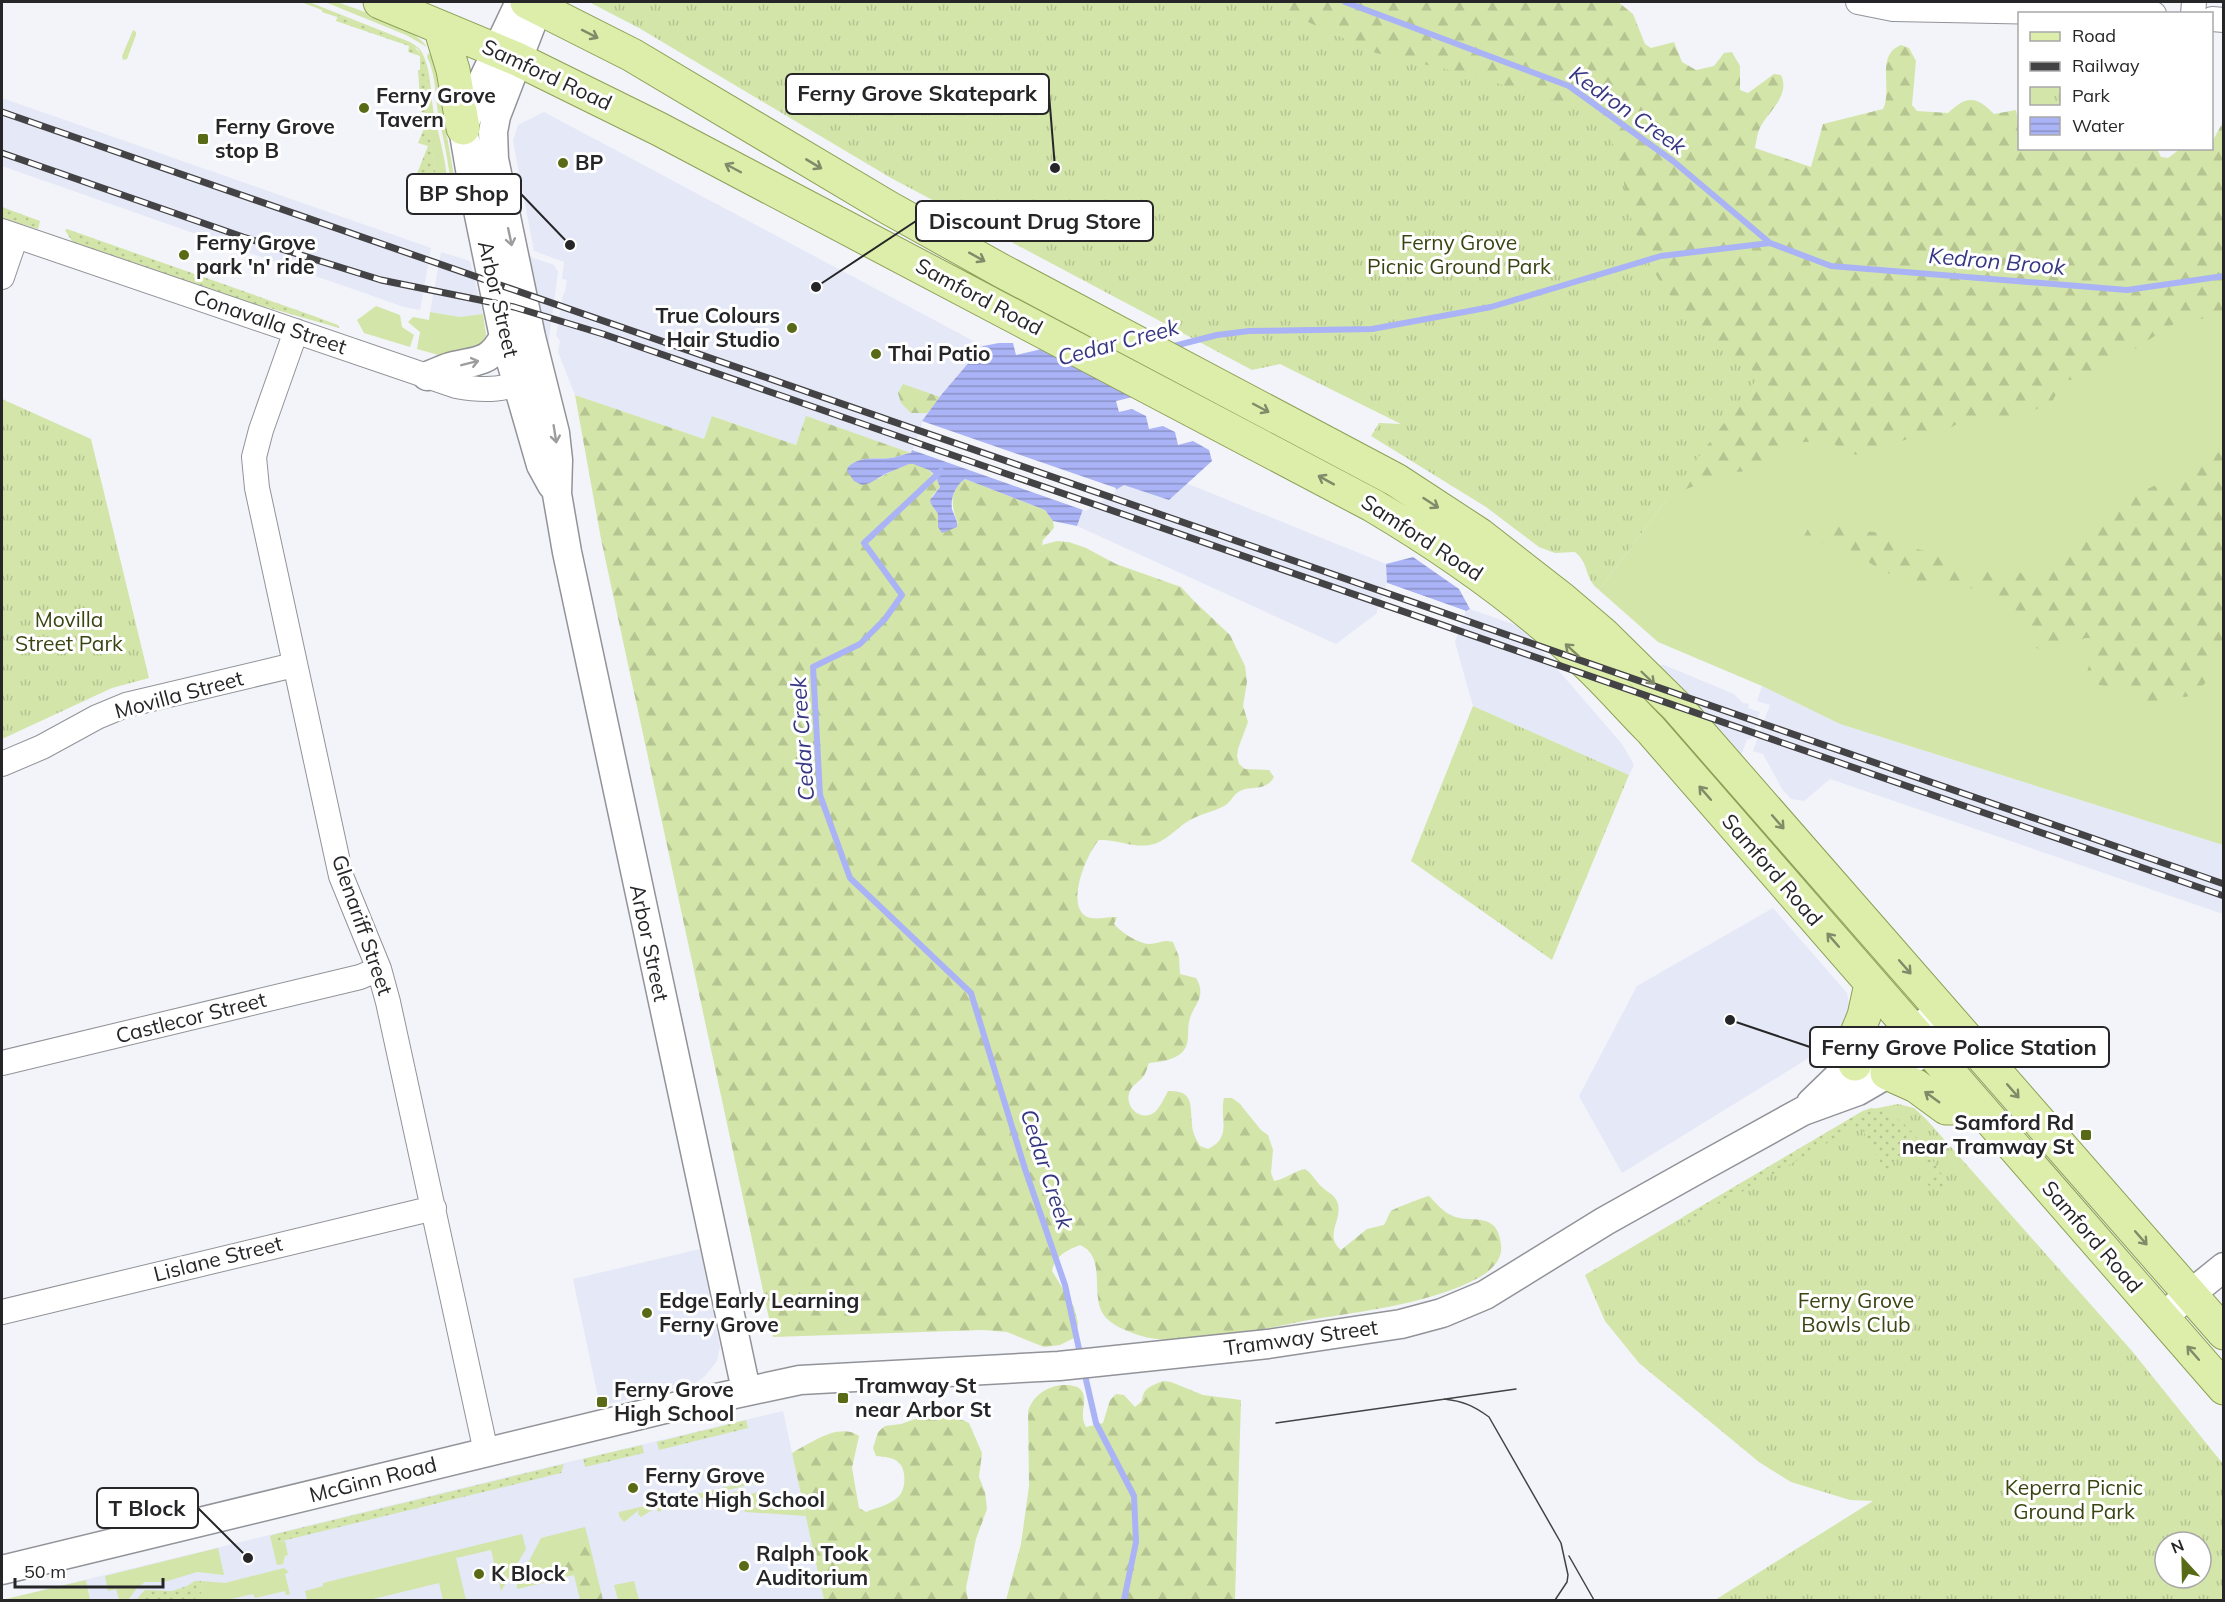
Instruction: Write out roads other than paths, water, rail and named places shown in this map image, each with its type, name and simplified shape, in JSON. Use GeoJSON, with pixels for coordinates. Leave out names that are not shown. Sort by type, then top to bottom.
{"type":"FeatureCollection","features":[{"type":"Feature","properties":{"kind":"main road","name":"Samford Road"},"geometry":{"type":"LineString","coordinates":[[380,2],[507,55],[659,129],[1325,479],[1419,533],[1502,590],[1585,662],[1651,730],[2223,1388]]}},
{"type":"Feature","properties":{"kind":"main road","name":"Samford Road"},"geometry":{"type":"LineString","coordinates":[[529,3],[632,55],[889,208],[1395,480],[1480,535],[1562,599],[1603,634],[1676,706],[2223,1333]]}},
{"type":"Feature","properties":{"kind":"main road"},"geometry":{"type":"LineString","coordinates":[[440,27],[453,70],[463,128]]}},
{"type":"Feature","properties":{"kind":"main road"},"geometry":{"type":"LineString","coordinates":[[1855,1064],[1855,1038],[1864,1016],[1871,984]]}},
{"type":"Feature","properties":{"kind":"main road"},"geometry":{"type":"LineString","coordinates":[[1887,1073],[1916,1086],[1946,1107],[1980,1108]]}},
{"type":"Feature","properties":{"kind":"street"},"geometry":{"type":"LineString","coordinates":[[1858,2],[1893,9],[2050,12]]}},
{"type":"Feature","properties":{"kind":"street","name":"Arbor Street"},"geometry":{"type":"LineString","coordinates":[[529,3],[507,55],[463,128],[504,337],[530,381],[555,432],[558,460],[557,494],[600,714],[746,1390]]}},
{"type":"Feature","properties":{"kind":"street","name":"Arbor Street"},"geometry":{"type":"LineString","coordinates":[[507,55],[493,147],[510,239],[530,381]]}},
{"type":"Feature","properties":{"kind":"street"},"geometry":{"type":"LineString","coordinates":[[2,277],[9,233]]}},
{"type":"Feature","properties":{"kind":"street","name":"Conavalla Street"},"geometry":{"type":"LineString","coordinates":[[9,233],[456,386],[496,390],[530,381]]}},
{"type":"Feature","properties":{"kind":"street","name":"Glenariff Street"},"geometry":{"type":"LineString","coordinates":[[296,330],[261,430],[254,457],[257,488],[341,876],[379,969],[388,1002],[486,1452]]}},
{"type":"Feature","properties":{"kind":"street"},"geometry":{"type":"LineString","coordinates":[[428,376],[453,366],[473,364],[482,360],[496,350],[504,337]]}},
{"type":"Feature","properties":{"kind":"street","name":"Movilla Street"},"geometry":{"type":"LineString","coordinates":[[2,764],[42,747],[97,717],[126,705],[294,665]]}},
{"type":"Feature","properties":{"kind":"street","name":"Castlecor Street"},"geometry":{"type":"LineString","coordinates":[[2,1063],[360,977],[379,969]]}},
{"type":"Feature","properties":{"kind":"street","name":"Tramway Street"},"geometry":{"type":"LineString","coordinates":[[1803,1111],[1842,1073],[1855,1064],[1920,1040],[1952,1021]]}},
{"type":"Feature","properties":{"kind":"street","name":"Tramway Street"},"geometry":{"type":"LineString","coordinates":[[746,1390],[800,1380],[1059,1366],[1153,1357],[1268,1344],[1401,1324],[1442,1313],[1485,1295],[1605,1221],[1803,1111],[1858,1091],[1887,1073],[1920,1040]]}},
{"type":"Feature","properties":{"kind":"street","name":"Lislane Street"},"geometry":{"type":"LineString","coordinates":[[2,1312],[434,1208]]}},
{"type":"Feature","properties":{"kind":"street"},"geometry":{"type":"LineString","coordinates":[[2162,1317],[2223,1267]]}},
{"type":"Feature","properties":{"kind":"street","name":"McGinn Road"},"geometry":{"type":"LineString","coordinates":[[2,1570],[746,1390]]}},
{"type":"Feature","properties":{"kind":"water"},"geometry":{"type":"Polygon","coordinates":[[[1013,343],[1016,355],[1042,349],[1133,397],[1116,401],[1119,412],[1132,409],[1146,416],[1149,429],[1163,426],[1175,432],[1178,445],[1193,441],[1209,450],[1212,461],[1169,500],[1124,485],[1083,509],[1077,526],[1053,521],[1045,510],[965,479],[956,488],[952,501],[957,527],[942,533],[938,527],[938,514],[930,500],[940,487],[935,475],[929,470],[909,464],[870,483],[862,485],[854,481],[847,471],[853,463],[863,459],[891,458],[911,453],[922,421],[942,394],[983,346],[1013,343]]]}},
{"type":"Feature","properties":{"kind":"water"},"geometry":{"type":"Polygon","coordinates":[[[1413,557],[1459,589],[1470,609],[1466,611],[1387,583],[1386,564],[1413,557]]]}},
{"type":"Feature","properties":{"kind":"waterway","name":"Kedron Creek"},"geometry":{"type":"LineString","coordinates":[[1345,2],[1569,86],[1673,161],[1770,243],[1831,266],[2127,290],[2224,276]]}},
{"type":"Feature","properties":{"kind":"waterway","name":"Cedar Creek"},"geometry":{"type":"LineString","coordinates":[[1170,347],[1217,335],[1249,331],[1372,329],[1491,307],[1661,256],[1770,243]]}},
{"type":"Feature","properties":{"kind":"waterway","name":"Cedar Creek"},"geometry":{"type":"LineString","coordinates":[[941,471],[864,543],[902,595],[885,619],[860,644],[813,667],[820,795],[850,878],[971,993],[1025,1169],[1065,1285],[1081,1358]]}},
{"type":"Feature","properties":{"kind":"waterway","name":"Cedar Creek"},"geometry":{"type":"LineString","coordinates":[[1084,1371],[1096,1423],[1134,1496],[1136,1542],[1124,1600]]}},
{"type":"Feature","properties":{"kind":"tram line"},"geometry":{"type":"LineString","coordinates":[[1276,1423],[1516,1389]]}},
{"type":"Feature","properties":{"kind":"tram line"},"geometry":{"type":"LineString","coordinates":[[1444,1399],[1468,1405],[1489,1417],[1561,1543],[1568,1575],[1567,1582],[1555,1600]]}},
{"type":"Feature","properties":{"kind":"tram line"},"geometry":{"type":"LineString","coordinates":[[1569,1556],[1594,1600]]}},
{"type":"Feature","properties":{"kind":"railway"},"geometry":{"type":"LineString","coordinates":[[2,112],[2224,884]]}},
{"type":"Feature","properties":{"kind":"railway"},"geometry":{"type":"LineString","coordinates":[[2,153],[243,237],[381,280],[514,307],[603,334],[2224,896]]}},
{"type":"Feature","properties":{"kind":"place","name":"Ferny Grove Tavern"},"geometry":{"type":"Point","coordinates":[364,108]}},
{"type":"Feature","properties":{"kind":"place","name":"Ferny Grove stop B"},"geometry":{"type":"Point","coordinates":[203,139]}},
{"type":"Feature","properties":{"kind":"place","name":"BP"},"geometry":{"type":"Point","coordinates":[563,163]}},
{"type":"Feature","properties":{"kind":"place","name":"Ferny Grove Skatepark"},"geometry":{"type":"Point","coordinates":[1055,168]}},
{"type":"Feature","properties":{"kind":"place","name":"BP Shop"},"geometry":{"type":"Point","coordinates":[570,245]}},
{"type":"Feature","properties":{"kind":"place","name":"Ferny Grove park 'n' ride"},"geometry":{"type":"Point","coordinates":[184,255]}},
{"type":"Feature","properties":{"kind":"place","name":"Discount Drug Store"},"geometry":{"type":"Point","coordinates":[816,287]}},
{"type":"Feature","properties":{"kind":"place","name":"True Colours Hair Studio"},"geometry":{"type":"Point","coordinates":[792,328]}},
{"type":"Feature","properties":{"kind":"place","name":"Thai Patio"},"geometry":{"type":"Point","coordinates":[876,354]}},
{"type":"Feature","properties":{"kind":"place","name":"Ferny Grove Police Station"},"geometry":{"type":"Point","coordinates":[1730,1020]}},
{"type":"Feature","properties":{"kind":"place","name":"Samford Rd near Tramway St"},"geometry":{"type":"Point","coordinates":[2086,1135]}},
{"type":"Feature","properties":{"kind":"place","name":"Edge Early Learning Ferny Grove"},"geometry":{"type":"Point","coordinates":[647,1313]}},
{"type":"Feature","properties":{"kind":"place","name":"Tramway St near Arbor St"},"geometry":{"type":"Point","coordinates":[843,1398]}},
{"type":"Feature","properties":{"kind":"place","name":"Ferny Grove High School"},"geometry":{"type":"Point","coordinates":[602,1402]}},
{"type":"Feature","properties":{"kind":"place","name":"Ferny Grove State High School"},"geometry":{"type":"Point","coordinates":[633,1488]}},
{"type":"Feature","properties":{"kind":"place","name":"T Block"},"geometry":{"type":"Point","coordinates":[248,1558]}},
{"type":"Feature","properties":{"kind":"place","name":"Ralph Took Auditorium"},"geometry":{"type":"Point","coordinates":[744,1566]}},
{"type":"Feature","properties":{"kind":"place","name":"K Block"},"geometry":{"type":"Point","coordinates":[479,1574]}},
{"type":"Feature","properties":{"kind":"park label","name":"Ferny Grove Picnic Ground Park"},"geometry":{"type":"Point","coordinates":[1459,255]}},
{"type":"Feature","properties":{"kind":"park label","name":"Movilla Street Park"},"geometry":{"type":"Point","coordinates":[69,632]}},
{"type":"Feature","properties":{"kind":"park label","name":"Ferny Grove Bowls Club"},"geometry":{"type":"Point","coordinates":[1856,1313]}},
{"type":"Feature","properties":{"kind":"park label","name":"Keperra Picnic Ground Park"},"geometry":{"type":"Point","coordinates":[2074,1500]}},
{"type":"Feature","properties":{"kind":"water label","name":"Kedron Brook"},"geometry":{"type":"Point","coordinates":[1997,261]}}]}
